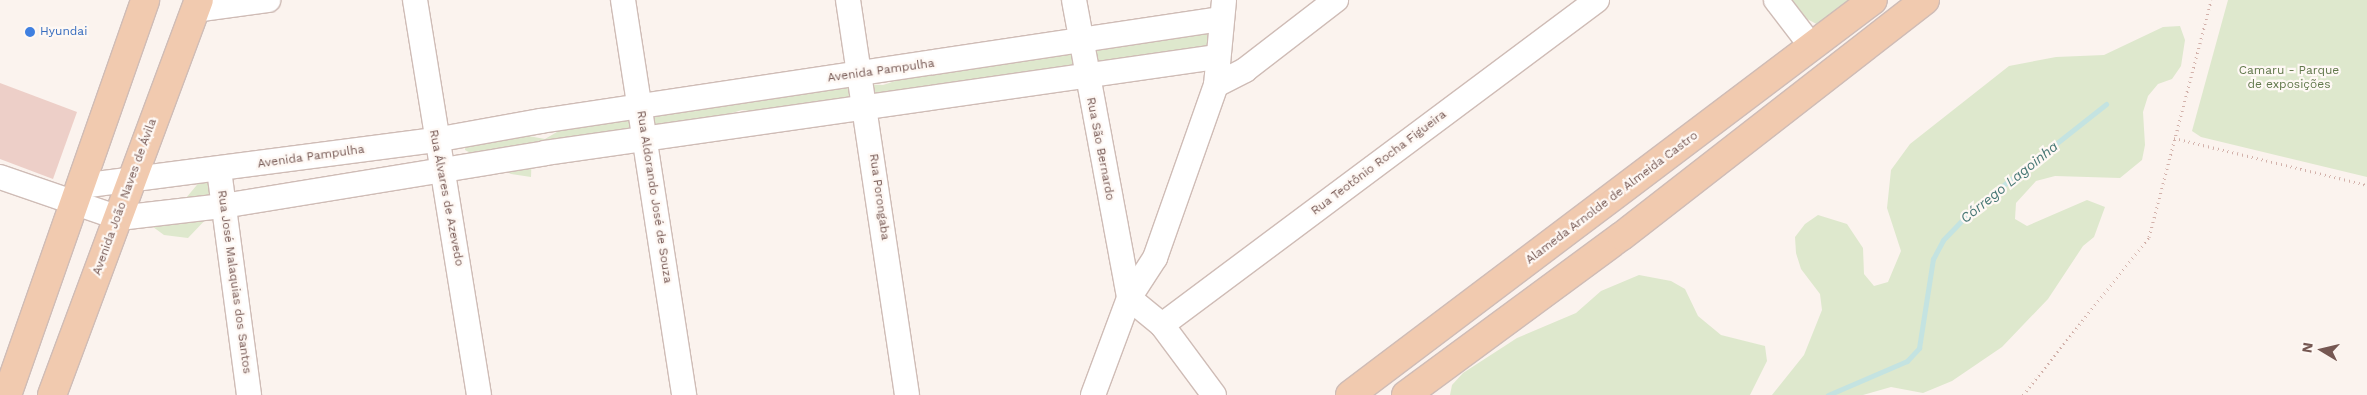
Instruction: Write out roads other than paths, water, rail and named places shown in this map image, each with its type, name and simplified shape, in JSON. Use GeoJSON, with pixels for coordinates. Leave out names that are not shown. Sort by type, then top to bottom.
{"type":"FeatureCollection","features":[{"type":"Feature","properties":{"kind":"main road"},"geometry":{"type":"LineString","coordinates":[[7,395],[145,0]]}},
{"type":"Feature","properties":{"kind":"main road","name":"Alameda Arnolde de Almeida Castro"},"geometry":{"type":"LineString","coordinates":[[1350,395],[1873,0]]}},
{"type":"Feature","properties":{"kind":"main road"},"geometry":{"type":"LineString","coordinates":[[1406,395],[1622,236],[1925,0]]}},
{"type":"Feature","properties":{"kind":"main road","name":"Avenida João Naves de Ávila"},"geometry":{"type":"LineString","coordinates":[[52,395],[133,182],[197,5]]}},
{"type":"Feature","properties":{"kind":"main road"},"geometry":{"type":"LineString","coordinates":[[1415,346],[1436,373]]}},
{"type":"Feature","properties":{"kind":"street"},"geometry":{"type":"LineString","coordinates":[[197,5],[268,0]]}},
{"type":"Feature","properties":{"kind":"street","name":"Rua Álvares de Azevedo"},"geometry":{"type":"LineString","coordinates":[[415,0],[440,171],[459,264],[479,395]]}},
{"type":"Feature","properties":{"kind":"street","name":"Rua Aldorando José de Souza"},"geometry":{"type":"LineString","coordinates":[[623,0],[684,395]]}},
{"type":"Feature","properties":{"kind":"street","name":"Rua Porongaba"},"geometry":{"type":"LineString","coordinates":[[848,0],[866,106],[907,395]]}},
{"type":"Feature","properties":{"kind":"street","name":"Rua São Bernardo"},"geometry":{"type":"LineString","coordinates":[[1074,0],[1085,75],[1129,298]]}},
{"type":"Feature","properties":{"kind":"street"},"geometry":{"type":"LineString","coordinates":[[1216,85],[1245,70],[1336,0]]}},
{"type":"Feature","properties":{"kind":"street"},"geometry":{"type":"LineString","coordinates":[[1776,0],[1812,47]]}},
{"type":"Feature","properties":{"kind":"street","name":"Rua Teotônio Rocha Figueira"},"geometry":{"type":"LineString","coordinates":[[1162,325],[1585,4]]}},
{"type":"Feature","properties":{"kind":"street"},"geometry":{"type":"LineString","coordinates":[[1093,395],[1129,298],[1155,258],[1216,85],[1222,9]]}},
{"type":"Feature","properties":{"kind":"street","name":"Avenida Pampulha"},"geometry":{"type":"LineString","coordinates":[[78,194],[133,182],[435,140],[541,121],[1080,42],[1222,9]]}},
{"type":"Feature","properties":{"kind":"street"},"geometry":{"type":"LineString","coordinates":[[0,177],[78,194],[119,218],[223,206],[545,153],[1217,57]]}},
{"type":"Feature","properties":{"kind":"street"},"geometry":{"type":"LineString","coordinates":[[541,121],[545,153]]}},
{"type":"Feature","properties":{"kind":"street","name":"Rua José Malaquias dos Santos"},"geometry":{"type":"LineString","coordinates":[[219,170],[249,395]]}},
{"type":"Feature","properties":{"kind":"street"},"geometry":{"type":"LineString","coordinates":[[1129,298],[1162,325],[1214,395]]}},
{"type":"Feature","properties":{"kind":"waterway","name":"Córrego Lagoinha"},"geometry":{"type":"LineString","coordinates":[[1828,395],[1907,361],[1919,348],[1933,259],[1943,240],[1972,210],[2106,104]]}},
{"type":"Feature","properties":{"kind":"place","name":"Hyundai"},"geometry":{"type":"Point","coordinates":[30,32]}},
{"type":"Feature","properties":{"kind":"park label","name":"Camaru - Parque de exposições"},"geometry":{"type":"Point","coordinates":[2289,78]}}]}
